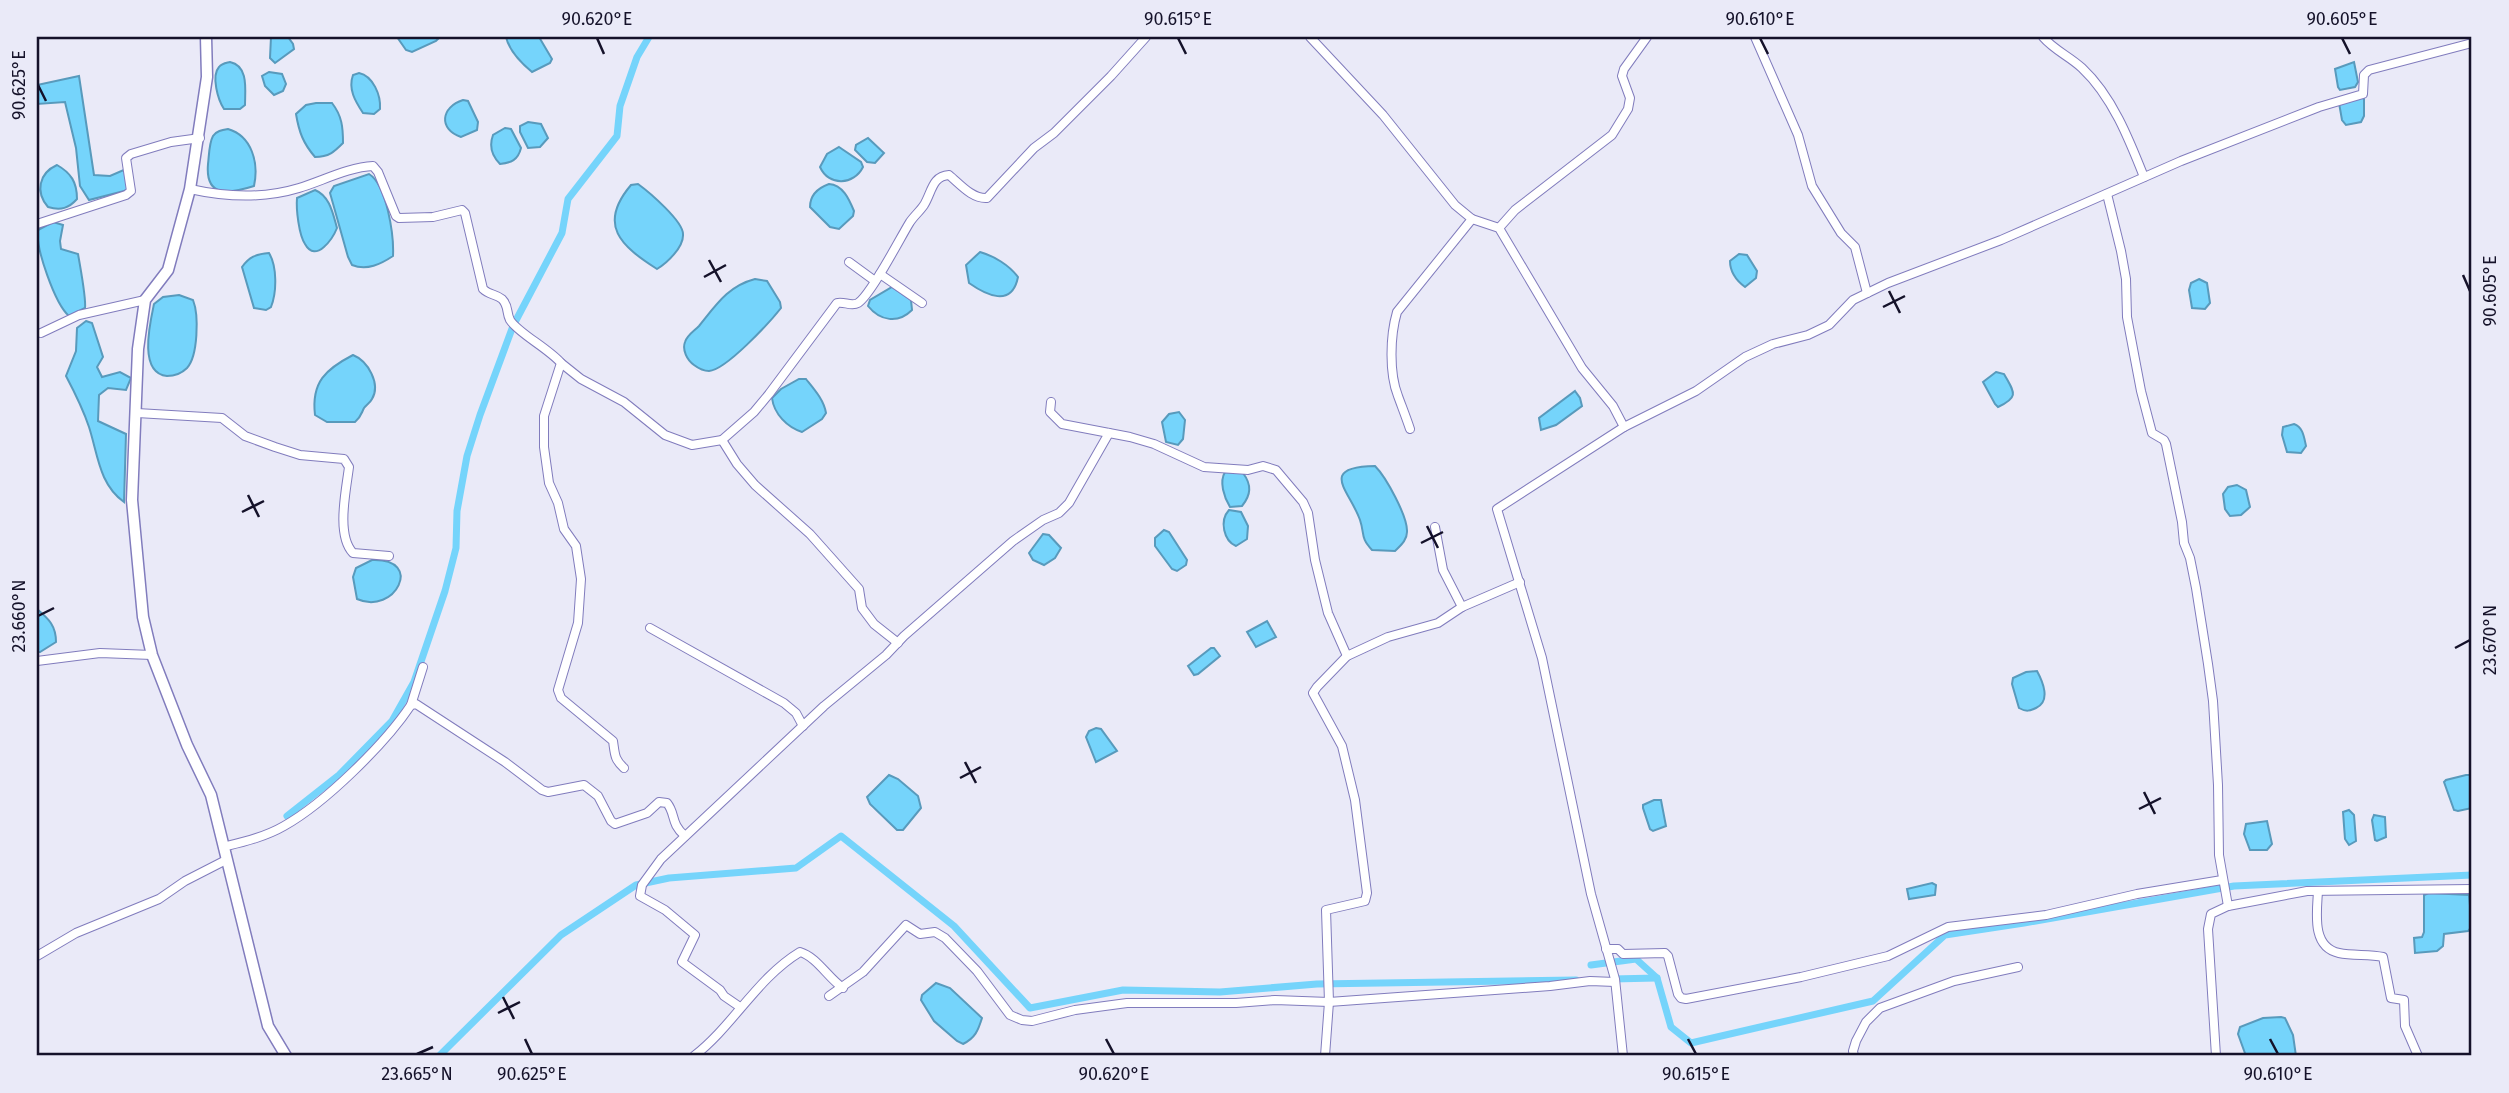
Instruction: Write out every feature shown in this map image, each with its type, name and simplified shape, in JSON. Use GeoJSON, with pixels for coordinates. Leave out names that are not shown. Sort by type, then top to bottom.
{"type":"FeatureCollection","features":[{"type":"Feature","properties":{"kind":"main road"},"geometry":{"type":"LineString","coordinates":[[206,37],[208,77],[190,190],[169,270],[145,300],[138,349],[132,499],[143,617],[152,654],[187,745],[211,795],[268,1026],[286,1056]]}},
{"type":"Feature","properties":{"kind":"street"},"geometry":{"type":"LineString","coordinates":[[190,190],[221,196],[255,196],[295,190],[373,166],[399,218],[433,217],[462,210],[483,289],[499,296],[507,304],[510,321],[581,379],[624,402],[665,435],[692,444],[722,440],[754,412],[837,303],[859,303],[878,277],[911,219],[923,206],[934,181],[949,175],[971,194],[982,199],[991,195],[1023,159],[1054,133],[1146,37]]}},
{"type":"Feature","properties":{"kind":"street"},"geometry":{"type":"LineString","coordinates":[[1310,37],[1383,115],[1455,205],[1472,219],[1499,228],[1582,368],[1613,406],[1624,427]]}},
{"type":"Feature","properties":{"kind":"street"},"geometry":{"type":"LineString","coordinates":[[1499,228],[1515,210],[1612,135],[1628,108],[1630,98],[1622,76],[1624,69],[1647,37]]}},
{"type":"Feature","properties":{"kind":"street"},"geometry":{"type":"LineString","coordinates":[[1755,37],[1798,135],[1812,186],[1841,233],[1855,247],[1867,293]]}},
{"type":"Feature","properties":{"kind":"street"},"geometry":{"type":"LineString","coordinates":[[2043,37],[2053,48],[2081,66],[2103,93],[2131,143],[2144,177]]}},
{"type":"Feature","properties":{"kind":"street"},"geometry":{"type":"LineString","coordinates":[[1623,1056],[1615,981],[1591,894],[1542,658],[1497,509],[1624,427],[1696,391],[1745,357],[1773,344],[1808,335],[1829,326],[1853,300],[1867,293],[1920,269],[2001,240],[2144,177],[2319,107],[2363,94],[2364,75],[2369,70],[2472,43]]}},
{"type":"Feature","properties":{"kind":"street"},"geometry":{"type":"LineString","coordinates":[[37,224],[126,195],[131,191],[126,159],[131,154],[171,142],[200,138]]}},
{"type":"Feature","properties":{"kind":"street"},"geometry":{"type":"LineString","coordinates":[[2107,194],[2126,279],[2127,317],[2146,413],[2152,433],[2166,444],[2184,543],[2196,588],[2213,701],[2219,855],[2227,901]]}},
{"type":"Feature","properties":{"kind":"street"},"geometry":{"type":"LineString","coordinates":[[1410,429],[1397,394],[1392,353],[1392,329],[1397,312],[1472,219]]}},
{"type":"Feature","properties":{"kind":"street"},"geometry":{"type":"LineString","coordinates":[[849,262],[922,303]]}},
{"type":"Feature","properties":{"kind":"street"},"geometry":{"type":"LineString","coordinates":[[41,333],[79,315],[145,300]]}},
{"type":"Feature","properties":{"kind":"street"},"geometry":{"type":"LineString","coordinates":[[561,363],[544,416],[544,447],[549,483],[558,503],[564,528],[576,546],[581,579],[578,623],[558,690],[561,698],[613,741],[613,755],[624,768]]}},
{"type":"Feature","properties":{"kind":"street"},"geometry":{"type":"LineString","coordinates":[[1051,402],[1050,412],[1062,424],[1154,444],[1204,467],[1248,470],[1267,466],[1276,470],[1303,502],[1308,513],[1315,561],[1328,613],[1346,656]]}},
{"type":"Feature","properties":{"kind":"street"},"geometry":{"type":"LineString","coordinates":[[137,413],[222,418],[245,436],[275,447],[300,455],[344,459],[349,467],[344,529],[347,546],[353,553],[389,556]]}},
{"type":"Feature","properties":{"kind":"street"},"geometry":{"type":"LineString","coordinates":[[740,1007],[682,962],[695,935],[665,910],[640,896],[642,885],[652,869],[803,726],[1013,541],[1064,508],[1109,433]]}},
{"type":"Feature","properties":{"kind":"street"},"geometry":{"type":"LineString","coordinates":[[722,440],[755,485],[810,534],[859,589],[862,608],[874,624],[898,643]]}},
{"type":"Feature","properties":{"kind":"street"},"geometry":{"type":"LineString","coordinates":[[1435,527],[1443,570],[1462,607]]}},
{"type":"Feature","properties":{"kind":"street"},"geometry":{"type":"LineString","coordinates":[[1325,1056],[1329,999],[1326,910],[1359,904],[1365,901],[1367,893],[1355,800],[1342,747],[1313,693],[1346,656],[1388,637],[1438,623],[1462,607],[1520,582]]}},
{"type":"Feature","properties":{"kind":"street"},"geometry":{"type":"LineString","coordinates":[[650,628],[784,703],[796,713],[803,726]]}},
{"type":"Feature","properties":{"kind":"street"},"geometry":{"type":"LineString","coordinates":[[37,661],[100,653],[152,654]]}},
{"type":"Feature","properties":{"kind":"street"},"geometry":{"type":"LineString","coordinates":[[223,848],[283,827],[304,813],[389,736],[411,705],[424,667]]}},
{"type":"Feature","properties":{"kind":"street"},"geometry":{"type":"LineString","coordinates":[[411,705],[416,704],[451,726],[542,790],[548,792],[584,785],[598,796],[615,824],[648,813],[659,802],[667,803],[676,828],[685,836]]}},
{"type":"Feature","properties":{"kind":"street"},"geometry":{"type":"LineString","coordinates":[[37,956],[76,933],[159,899],[185,881],[226,860]]}},
{"type":"Feature","properties":{"kind":"street"},"geometry":{"type":"LineString","coordinates":[[1607,952],[1618,949],[1623,954],[1665,953],[1678,994],[1686,999],[1877,959],[1908,948],[1948,927],[2046,915],[2137,894],[2223,882]]}},
{"type":"Feature","properties":{"kind":"street"},"geometry":{"type":"LineString","coordinates":[[2216,1056],[2208,929],[2211,914],[2227,901],[2318,891],[2472,890]]}},
{"type":"Feature","properties":{"kind":"street"},"geometry":{"type":"LineString","coordinates":[[2318,891],[2316,914],[2320,939],[2326,948],[2338,953],[2383,957],[2391,998],[2404,1000],[2405,1026],[2418,1056]]}},
{"type":"Feature","properties":{"kind":"street"},"geometry":{"type":"LineString","coordinates":[[829,996],[863,972],[906,925],[920,934],[935,932],[945,938],[977,971],[1010,1015],[1031,1021],[1075,1010],[1127,1003],[1236,1003],[1329,999],[1615,981]]}},
{"type":"Feature","properties":{"kind":"street"},"geometry":{"type":"LineString","coordinates":[[694,1056],[724,1027],[765,980],[800,952],[809,956],[843,988]]}},
{"type":"Feature","properties":{"kind":"street"},"geometry":{"type":"LineString","coordinates":[[1854,1056],[1856,1041],[1866,1022],[1880,1008],[1954,981],[2018,967]]}},
{"type":"Feature","properties":{"kind":"water"},"geometry":{"type":"Polygon","coordinates":[[[271,37],[288,37],[294,49],[275,63],[270,58],[271,37]]]}},
{"type":"Feature","properties":{"kind":"water"},"geometry":{"type":"Polygon","coordinates":[[[397,37],[440,37],[412,52],[406,50],[397,37]]]}},
{"type":"Feature","properties":{"kind":"water"},"geometry":{"type":"Polygon","coordinates":[[[506,37],[539,37],[552,59],[550,63],[532,72],[516,56],[506,37]]]}},
{"type":"Feature","properties":{"kind":"water"},"geometry":{"type":"Polygon","coordinates":[[[230,62],[240,68],[245,79],[245,105],[240,109],[224,109],[216,88],[219,67],[230,62]]]}},
{"type":"Feature","properties":{"kind":"water"},"geometry":{"type":"Polygon","coordinates":[[[2354,62],[2358,82],[2355,87],[2340,90],[2335,69],[2354,62]]]}},
{"type":"Feature","properties":{"kind":"water"},"geometry":{"type":"Polygon","coordinates":[[[269,72],[282,74],[286,84],[283,91],[274,95],[265,86],[262,76],[269,72]]]}},
{"type":"Feature","properties":{"kind":"water"},"geometry":{"type":"Polygon","coordinates":[[[359,73],[372,82],[377,92],[380,109],[374,114],[363,113],[353,95],[353,75],[359,73]]]}},
{"type":"Feature","properties":{"kind":"water"},"geometry":{"type":"Polygon","coordinates":[[[79,76],[94,175],[110,176],[126,169],[128,190],[89,200],[80,186],[76,148],[65,102],[37,104],[37,85],[79,76]]]}},
{"type":"Feature","properties":{"kind":"water"},"geometry":{"type":"Polygon","coordinates":[[[2361,97],[2364,99],[2364,116],[2361,122],[2346,125],[2342,120],[2339,103],[2361,97]]]}},
{"type":"Feature","properties":{"kind":"water"},"geometry":{"type":"Polygon","coordinates":[[[463,100],[468,101],[478,122],[477,130],[461,137],[449,129],[445,118],[450,108],[463,100]]]}},
{"type":"Feature","properties":{"kind":"water"},"geometry":{"type":"Polygon","coordinates":[[[332,103],[341,122],[343,143],[331,153],[315,157],[302,137],[296,114],[306,105],[332,103]]]}},
{"type":"Feature","properties":{"kind":"water"},"geometry":{"type":"Polygon","coordinates":[[[528,122],[541,124],[548,138],[540,147],[528,148],[520,132],[520,126],[528,122]]]}},
{"type":"Feature","properties":{"kind":"water"},"geometry":{"type":"Polygon","coordinates":[[[505,128],[511,129],[521,148],[514,160],[500,164],[493,154],[491,143],[493,135],[505,128]]]}},
{"type":"Feature","properties":{"kind":"water"},"geometry":{"type":"Polygon","coordinates":[[[228,129],[248,144],[254,160],[255,177],[254,186],[228,192],[220,191],[210,183],[208,164],[214,134],[228,129]]]}},
{"type":"Feature","properties":{"kind":"water"},"geometry":{"type":"Polygon","coordinates":[[[868,138],[884,153],[875,163],[867,162],[855,150],[856,145],[868,138]]]}},
{"type":"Feature","properties":{"kind":"water"},"geometry":{"type":"Polygon","coordinates":[[[839,147],[861,162],[863,167],[848,180],[835,181],[820,167],[827,154],[839,147]]]}},
{"type":"Feature","properties":{"kind":"water"},"geometry":{"type":"Polygon","coordinates":[[[57,165],[72,179],[77,193],[74,202],[61,209],[48,207],[40,189],[46,173],[57,165]]]}},
{"type":"Feature","properties":{"kind":"water"},"geometry":{"type":"Polygon","coordinates":[[[369,174],[385,200],[391,224],[393,256],[379,264],[363,267],[352,265],[348,257],[330,193],[334,186],[369,174]]]}},
{"type":"Feature","properties":{"kind":"water"},"geometry":{"type":"Polygon","coordinates":[[[638,184],[672,215],[682,228],[683,239],[678,249],[657,269],[624,243],[615,223],[621,199],[631,185],[638,184]]]}},
{"type":"Feature","properties":{"kind":"water"},"geometry":{"type":"Polygon","coordinates":[[[829,184],[842,190],[854,211],[853,216],[839,229],[830,227],[810,207],[815,192],[829,184]]]}},
{"type":"Feature","properties":{"kind":"water"},"geometry":{"type":"Polygon","coordinates":[[[315,190],[327,201],[337,228],[324,247],[314,251],[309,249],[303,240],[298,222],[297,198],[315,190]]]}},
{"type":"Feature","properties":{"kind":"water"},"geometry":{"type":"Polygon","coordinates":[[[53,222],[63,225],[61,249],[78,254],[85,308],[69,316],[52,288],[38,238],[38,230],[53,222]]]}},
{"type":"Feature","properties":{"kind":"water"},"geometry":{"type":"Polygon","coordinates":[[[980,252],[1001,262],[1018,277],[1010,293],[1004,296],[990,295],[969,283],[966,265],[980,252]]]}},
{"type":"Feature","properties":{"kind":"water"},"geometry":{"type":"Polygon","coordinates":[[[269,253],[274,265],[275,287],[271,307],[266,310],[254,308],[242,267],[253,257],[269,253]]]}},
{"type":"Feature","properties":{"kind":"water"},"geometry":{"type":"Polygon","coordinates":[[[1739,254],[1747,255],[1757,271],[1756,278],[1745,287],[1739,282],[1730,265],[1730,261],[1739,254]]]}},
{"type":"Feature","properties":{"kind":"water"},"geometry":{"type":"Polygon","coordinates":[[[755,279],[767,281],[781,308],[768,324],[726,363],[709,371],[696,366],[685,351],[687,337],[730,291],[755,279]]]}},
{"type":"Feature","properties":{"kind":"water"},"geometry":{"type":"Polygon","coordinates":[[[2199,279],[2207,283],[2210,303],[2205,309],[2192,308],[2189,290],[2191,283],[2199,279]]]}},
{"type":"Feature","properties":{"kind":"water"},"geometry":{"type":"Polygon","coordinates":[[[892,287],[911,300],[912,310],[901,317],[889,319],[878,315],[868,306],[870,300],[892,287]]]}},
{"type":"Feature","properties":{"kind":"water"},"geometry":{"type":"Polygon","coordinates":[[[179,295],[193,300],[197,325],[195,345],[187,368],[178,374],[167,376],[158,373],[149,357],[150,323],[154,304],[163,297],[179,295]]]}},
{"type":"Feature","properties":{"kind":"water"},"geometry":{"type":"Polygon","coordinates":[[[86,321],[92,323],[103,357],[97,367],[102,377],[120,372],[131,378],[126,390],[108,388],[99,395],[98,421],[126,434],[124,502],[104,478],[87,420],[66,376],[76,351],[77,328],[86,321]]]}},
{"type":"Feature","properties":{"kind":"water"},"geometry":{"type":"Polygon","coordinates":[[[353,355],[364,362],[372,374],[374,393],[355,422],[327,422],[315,415],[318,385],[328,371],[353,355]]]}},
{"type":"Feature","properties":{"kind":"water"},"geometry":{"type":"Polygon","coordinates":[[[1996,372],[2004,374],[2013,394],[2010,400],[1998,407],[1983,382],[1996,372]]]}},
{"type":"Feature","properties":{"kind":"water"},"geometry":{"type":"Polygon","coordinates":[[[799,379],[806,379],[821,399],[826,413],[822,419],[802,432],[782,419],[772,398],[781,389],[799,379]]]}},
{"type":"Feature","properties":{"kind":"water"},"geometry":{"type":"Polygon","coordinates":[[[1575,391],[1582,406],[1556,425],[1541,430],[1539,418],[1575,391]]]}},
{"type":"Feature","properties":{"kind":"water"},"geometry":{"type":"Polygon","coordinates":[[[1179,412],[1185,420],[1183,439],[1178,445],[1166,442],[1162,422],[1169,414],[1179,412]]]}},
{"type":"Feature","properties":{"kind":"water"},"geometry":{"type":"Polygon","coordinates":[[[2294,424],[2305,439],[2306,446],[2301,453],[2287,452],[2282,435],[2283,427],[2294,424]]]}},
{"type":"Feature","properties":{"kind":"water"},"geometry":{"type":"Polygon","coordinates":[[[1375,466],[1396,498],[1406,525],[1406,538],[1395,551],[1372,550],[1368,546],[1360,520],[1342,482],[1342,476],[1347,471],[1357,467],[1375,466]]]}},
{"type":"Feature","properties":{"kind":"water"},"geometry":{"type":"Polygon","coordinates":[[[1225,472],[1243,473],[1246,477],[1249,490],[1242,506],[1230,507],[1228,503],[1222,485],[1225,472]]]}},
{"type":"Feature","properties":{"kind":"water"},"geometry":{"type":"Polygon","coordinates":[[[2237,485],[2246,490],[2250,507],[2241,515],[2230,516],[2225,509],[2223,494],[2228,487],[2237,485]]]}},
{"type":"Feature","properties":{"kind":"water"},"geometry":{"type":"Polygon","coordinates":[[[1229,510],[1241,512],[1248,526],[1247,539],[1236,546],[1228,540],[1224,530],[1224,520],[1229,510]]]}},
{"type":"Feature","properties":{"kind":"water"},"geometry":{"type":"Polygon","coordinates":[[[1164,530],[1169,532],[1187,560],[1186,565],[1177,571],[1172,569],[1155,546],[1155,538],[1164,530]]]}},
{"type":"Feature","properties":{"kind":"water"},"geometry":{"type":"Polygon","coordinates":[[[1043,534],[1049,535],[1061,548],[1055,558],[1044,565],[1033,560],[1029,553],[1043,534]]]}},
{"type":"Feature","properties":{"kind":"water"},"geometry":{"type":"Polygon","coordinates":[[[372,560],[388,562],[397,568],[401,576],[399,585],[392,594],[383,600],[371,602],[357,599],[353,577],[356,568],[372,560]]]}},
{"type":"Feature","properties":{"kind":"water"},"geometry":{"type":"Polygon","coordinates":[[[37,609],[51,623],[56,636],[56,642],[40,652],[37,652],[37,609]]]}},
{"type":"Feature","properties":{"kind":"water"},"geometry":{"type":"Polygon","coordinates":[[[1267,621],[1276,637],[1256,647],[1247,632],[1267,621]]]}},
{"type":"Feature","properties":{"kind":"water"},"geometry":{"type":"Polygon","coordinates":[[[1211,648],[1220,656],[1194,675],[1188,666],[1211,648]]]}},
{"type":"Feature","properties":{"kind":"water"},"geometry":{"type":"Polygon","coordinates":[[[2037,671],[2043,686],[2043,701],[2041,705],[2026,711],[2019,708],[2012,684],[2013,678],[2026,672],[2037,671]]]}},
{"type":"Feature","properties":{"kind":"water"},"geometry":{"type":"Polygon","coordinates":[[[1101,729],[1117,751],[1096,762],[1086,737],[1089,731],[1101,729]]]}},
{"type":"Feature","properties":{"kind":"water"},"geometry":{"type":"Polygon","coordinates":[[[889,775],[918,796],[921,808],[903,830],[897,830],[870,804],[867,797],[889,775]]]}},
{"type":"Feature","properties":{"kind":"water"},"geometry":{"type":"Polygon","coordinates":[[[2472,775],[2472,808],[2454,810],[2444,782],[2472,775]]]}},
{"type":"Feature","properties":{"kind":"water"},"geometry":{"type":"Polygon","coordinates":[[[1661,800],[1666,826],[1653,831],[1643,805],[1661,800]]]}},
{"type":"Feature","properties":{"kind":"water"},"geometry":{"type":"Polygon","coordinates":[[[2349,810],[2354,815],[2356,841],[2349,845],[2345,839],[2343,812],[2349,810]]]}},
{"type":"Feature","properties":{"kind":"water"},"geometry":{"type":"Polygon","coordinates":[[[2374,815],[2385,817],[2386,837],[2377,841],[2372,820],[2374,815]]]}},
{"type":"Feature","properties":{"kind":"water"},"geometry":{"type":"Polygon","coordinates":[[[2267,821],[2272,844],[2267,850],[2250,850],[2244,834],[2246,824],[2267,821]]]}},
{"type":"Feature","properties":{"kind":"water"},"geometry":{"type":"Polygon","coordinates":[[[1932,883],[1936,885],[1935,895],[1909,899],[1907,889],[1932,883]]]}},
{"type":"Feature","properties":{"kind":"water"},"geometry":{"type":"Polygon","coordinates":[[[2424,895],[2469,895],[2472,926],[2468,931],[2444,934],[2443,946],[2437,951],[2415,953],[2414,938],[2422,937],[2424,932],[2424,895]]]}},
{"type":"Feature","properties":{"kind":"water"},"geometry":{"type":"Polygon","coordinates":[[[936,983],[950,988],[982,1018],[976,1034],[963,1044],[934,1021],[921,1000],[922,995],[936,983]]]}},
{"type":"Feature","properties":{"kind":"water"},"geometry":{"type":"Polygon","coordinates":[[[2263,1018],[2285,1018],[2293,1035],[2296,1056],[2246,1056],[2238,1034],[2240,1027],[2263,1018]]]}},
{"type":"Feature","properties":{"kind":"waterway"},"geometry":{"type":"LineString","coordinates":[[287,816],[339,775],[392,721],[414,682],[445,591],[456,548],[457,511],[467,456],[480,415],[513,326],[562,233],[568,199],[617,136],[620,106],[637,57],[649,37]]}},
{"type":"Feature","properties":{"kind":"waterway"},"geometry":{"type":"LineString","coordinates":[[439,1056],[561,935],[636,885],[669,878],[796,868],[841,836],[954,926],[1030,1008],[1123,990],[1220,992],[1317,984],[1576,980]]}},
{"type":"Feature","properties":{"kind":"waterway"},"geometry":{"type":"LineString","coordinates":[[1591,965],[1636,959],[1657,978],[1671,1027],[1691,1043],[1873,1001],[1945,935],[2234,886],[2472,875]]}},
{"type":"Feature","properties":{"kind":"waterway"},"geometry":{"type":"LineString","coordinates":[[1612,979],[1657,978]]}}]}
